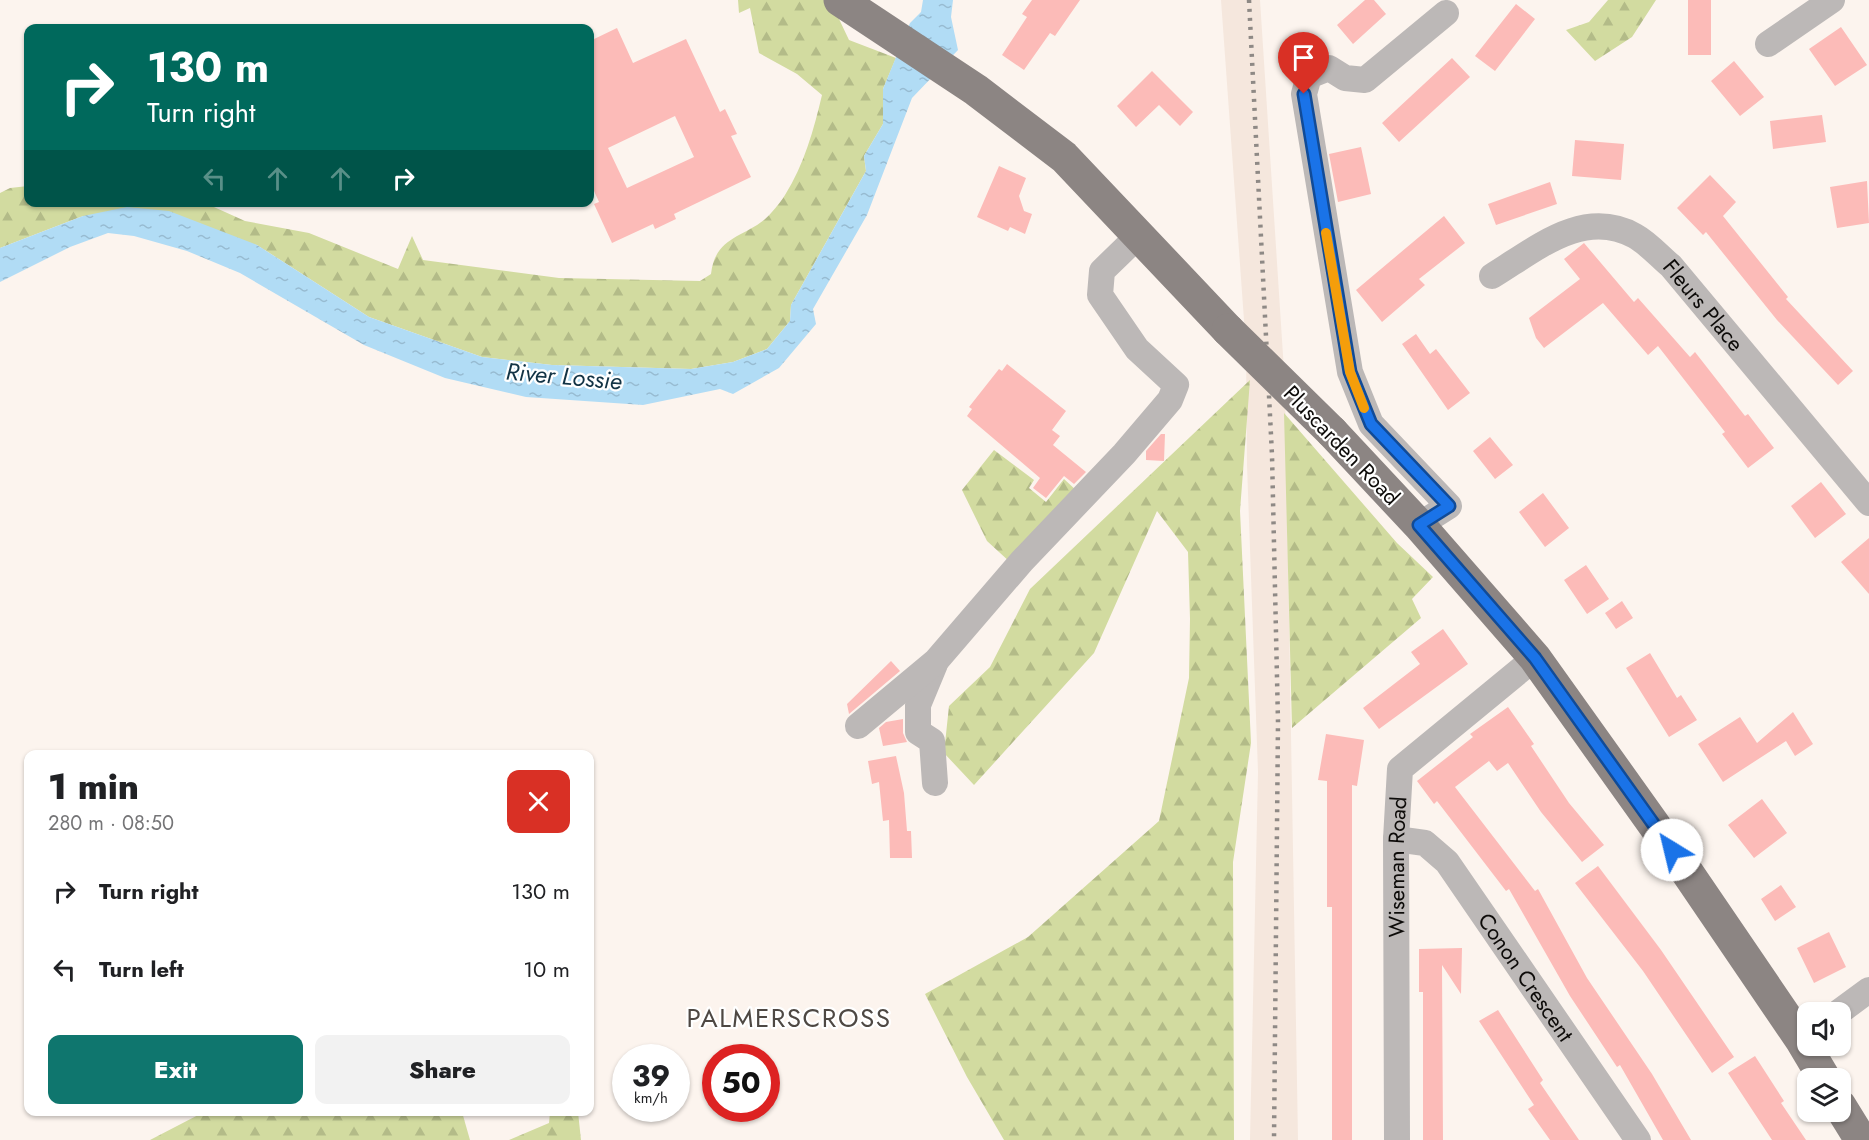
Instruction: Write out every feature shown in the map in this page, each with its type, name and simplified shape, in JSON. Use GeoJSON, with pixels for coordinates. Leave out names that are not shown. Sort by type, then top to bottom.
{"type":"FeatureCollection","features":[{"type":"Feature","properties":{"kind":"main road","name":"Pluscarden Road"},"geometry":{"type":"LineString","coordinates":[[840,0],[976,90],[1064,157],[1228,330],[1332,432],[1419,525],[1535,658],[1797,1028]]}},
{"type":"Feature","properties":{"kind":"main road"},"geometry":{"type":"LineString","coordinates":[[1850,1122],[1861,1140]]}},
{"type":"Feature","properties":{"kind":"street"},"geometry":{"type":"LineString","coordinates":[[1768,44],[1832,0]]}},
{"type":"Feature","properties":{"kind":"street"},"geometry":{"type":"LineString","coordinates":[[1419,525],[1449,506],[1371,424],[1350,372],[1304,94],[1309,76],[1329,68],[1345,78],[1365,80],[1446,13]]}},
{"type":"Feature","properties":{"kind":"street","name":"Fleurs Place"},"geometry":{"type":"LineString","coordinates":[[1491,276],[1569,229],[1605,225],[1636,236],[1671,266],[1869,503]]}},
{"type":"Feature","properties":{"kind":"street"},"geometry":{"type":"LineString","coordinates":[[858,726],[936,661],[1022,561],[1124,454],[1170,400],[1176,385],[1137,349],[1100,295],[1102,271],[1139,235]]}},
{"type":"Feature","properties":{"kind":"street","name":"Wiseman Road"},"geometry":{"type":"LineString","coordinates":[[1397,1140],[1396,839],[1400,769],[1535,658]]}},
{"type":"Feature","properties":{"kind":"street"},"geometry":{"type":"LineString","coordinates":[[935,783],[932,741],[918,732],[918,705],[936,661]]}},
{"type":"Feature","properties":{"kind":"street","name":"Conon Crescent"},"geometry":{"type":"LineString","coordinates":[[1396,839],[1425,843],[1447,862],[1638,1140]]}},
{"type":"Feature","properties":{"kind":"street"},"geometry":{"type":"LineString","coordinates":[[1851,1003],[1869,990]]}},
{"type":"Feature","properties":{"kind":"shaded area"},"geometry":{"type":"Polygon","coordinates":[[[1221,0],[1260,0],[1285,386],[1298,1140],[1250,1140],[1258,772],[1247,465],[1246,348],[1221,0]]]}},
{"type":"Feature","properties":{"kind":"green space"},"geometry":{"type":"Polygon","coordinates":[[[738,0],[830,0],[849,40],[896,58],[883,89],[883,124],[864,156],[866,171],[791,305],[790,321],[767,349],[733,362],[691,369],[552,365],[482,357],[369,317],[257,245],[83,216],[0,248],[0,193],[10,188],[24,186],[24,207],[214,207],[245,221],[309,233],[398,269],[412,236],[423,260],[559,278],[700,281],[711,274],[713,262],[723,246],[764,220],[785,195],[798,172],[808,146],[822,95],[797,74],[759,53],[750,8],[739,13],[738,0]]]}},
{"type":"Feature","properties":{"kind":"green space"},"geometry":{"type":"Polygon","coordinates":[[[1608,0],[1656,0],[1632,37],[1595,61],[1566,30],[1589,22],[1608,0]]]}},
{"type":"Feature","properties":{"kind":"green space"},"geometry":{"type":"Polygon","coordinates":[[[1250,380],[1240,511],[1251,743],[1233,862],[1234,1140],[1004,1140],[967,1077],[925,994],[1028,937],[1159,821],[1189,678],[1190,619],[1188,552],[1157,511],[1094,653],[974,785],[944,753],[949,706],[990,667],[1030,589],[1250,380]]]}},
{"type":"Feature","properties":{"kind":"green space"},"geometry":{"type":"Polygon","coordinates":[[[1284,413],[1397,543],[1433,577],[1412,599],[1421,618],[1292,728],[1284,413]]]}},
{"type":"Feature","properties":{"kind":"green space"},"geometry":{"type":"Polygon","coordinates":[[[994,450],[1034,480],[1029,488],[1046,502],[1064,479],[1078,492],[1011,563],[987,541],[962,490],[994,450]]]}},
{"type":"Feature","properties":{"kind":"green space"},"geometry":{"type":"Polygon","coordinates":[[[196,1116],[463,1116],[470,1140],[150,1140],[196,1116]]]}},
{"type":"Feature","properties":{"kind":"green space"},"geometry":{"type":"Polygon","coordinates":[[[550,1116],[578,1116],[581,1140],[509,1140],[549,1123],[550,1116]]]}},
{"type":"Feature","properties":{"kind":"water","name":"River Lossie"},"geometry":{"type":"Polygon","coordinates":[[[923,0],[953,0],[951,17],[958,50],[912,98],[867,215],[813,309],[816,324],[779,368],[733,394],[720,389],[643,405],[526,397],[445,378],[364,345],[240,273],[187,251],[134,236],[108,233],[70,247],[0,282],[0,248],[83,216],[127,207],[169,211],[257,245],[369,317],[482,357],[552,365],[691,369],[733,362],[767,349],[790,321],[791,305],[866,171],[864,156],[883,124],[883,89],[910,23],[921,12],[923,0]]]}},
{"type":"Feature","properties":{"kind":"building"},"geometry":{"type":"Polygon","coordinates":[[[1032,0],[1080,0],[1055,36],[1050,33],[1024,70],[1002,55],[1027,17],[1022,14],[1032,0]]]}},
{"type":"Feature","properties":{"kind":"building"},"geometry":{"type":"Polygon","coordinates":[[[1365,0],[1374,0],[1386,14],[1353,44],[1337,25],[1365,0]]]}},
{"type":"Feature","properties":{"kind":"building"},"geometry":{"type":"Polygon","coordinates":[[[1688,0],[1711,0],[1711,55],[1688,55],[1688,0]]]}},
{"type":"Feature","properties":{"kind":"building"},"geometry":{"type":"Polygon","coordinates":[[[1516,4],[1535,19],[1495,71],[1475,56],[1516,4]]]}},
{"type":"Feature","properties":{"kind":"building"},"geometry":{"type":"Polygon","coordinates":[[[1841,27],[1867,65],[1835,86],[1809,49],[1841,27]]]}},
{"type":"Feature","properties":{"kind":"building"},"geometry":{"type":"Polygon","coordinates":[[[617,28],[633,63],[686,39],[720,112],[725,109],[737,134],[731,136],[751,177],[674,214],[676,219],[655,229],[653,224],[612,243],[594,204],[599,202],[594,191],[594,39],[617,28]],[[675,116],[608,148],[627,188],[694,157],[675,116]]]}},
{"type":"Feature","properties":{"kind":"building"},"geometry":{"type":"Polygon","coordinates":[[[1452,58],[1470,77],[1399,142],[1382,123],[1452,58]]]}},
{"type":"Feature","properties":{"kind":"building"},"geometry":{"type":"Polygon","coordinates":[[[1734,61],[1764,97],[1740,116],[1711,81],[1734,61]]]}},
{"type":"Feature","properties":{"kind":"building"},"geometry":{"type":"Polygon","coordinates":[[[1152,71],[1193,112],[1180,126],[1159,105],[1136,127],[1117,106],[1152,71]]]}},
{"type":"Feature","properties":{"kind":"building"},"geometry":{"type":"Polygon","coordinates":[[[1822,115],[1826,142],[1773,149],[1770,121],[1822,115]]]}},
{"type":"Feature","properties":{"kind":"building"},"geometry":{"type":"Polygon","coordinates":[[[1575,140],[1624,144],[1621,180],[1572,176],[1575,140]]]}},
{"type":"Feature","properties":{"kind":"building"},"geometry":{"type":"Polygon","coordinates":[[[1361,147],[1371,194],[1338,202],[1329,154],[1361,147]]]}},
{"type":"Feature","properties":{"kind":"building"},"geometry":{"type":"Polygon","coordinates":[[[999,166],[1026,178],[1019,196],[1024,211],[1032,214],[1025,234],[1010,227],[1008,231],[977,217],[999,166]]]}},
{"type":"Feature","properties":{"kind":"building"},"geometry":{"type":"Polygon","coordinates":[[[1710,175],[1736,202],[1723,216],[1788,297],[1786,299],[1853,371],[1838,385],[1777,320],[1706,232],[1703,235],[1677,208],[1710,175]]]}},
{"type":"Feature","properties":{"kind":"building"},"geometry":{"type":"Polygon","coordinates":[[[1867,181],[1869,223],[1837,228],[1830,187],[1867,181]]]}},
{"type":"Feature","properties":{"kind":"building"},"geometry":{"type":"Polygon","coordinates":[[[1550,182],[1557,204],[1496,225],[1488,204],[1550,182]]]}},
{"type":"Feature","properties":{"kind":"building"},"geometry":{"type":"Polygon","coordinates":[[[1444,216],[1465,243],[1419,279],[1425,285],[1382,322],[1356,290],[1444,216]]]}},
{"type":"Feature","properties":{"kind":"building"},"geometry":{"type":"Polygon","coordinates":[[[1584,243],[1634,302],[1638,298],[1690,357],[1695,352],[1745,416],[1748,414],[1774,448],[1748,468],[1722,434],[1725,432],[1658,346],[1648,355],[1603,303],[1544,348],[1536,338],[1529,318],[1580,279],[1564,259],[1584,243]]]}},
{"type":"Feature","properties":{"kind":"building"},"geometry":{"type":"Polygon","coordinates":[[[1416,334],[1430,354],[1436,349],[1470,393],[1448,410],[1402,344],[1416,334]]]}},
{"type":"Feature","properties":{"kind":"building"},"geometry":{"type":"Polygon","coordinates":[[[1007,364],[1066,411],[1052,430],[1060,436],[1053,445],[1086,472],[1074,484],[1064,476],[1046,498],[1033,488],[1040,478],[967,416],[972,409],[969,407],[999,369],[1002,371],[1007,364]]]}},
{"type":"Feature","properties":{"kind":"building"},"geometry":{"type":"Polygon","coordinates":[[[1161,434],[1165,434],[1164,461],[1146,460],[1146,451],[1161,434]]]}},
{"type":"Feature","properties":{"kind":"building"},"geometry":{"type":"Polygon","coordinates":[[[1490,437],[1513,465],[1495,479],[1473,451],[1490,437]]]}},
{"type":"Feature","properties":{"kind":"building"},"geometry":{"type":"Polygon","coordinates":[[[1821,482],[1846,514],[1815,538],[1791,506],[1821,482]]]}},
{"type":"Feature","properties":{"kind":"building"},"geometry":{"type":"Polygon","coordinates":[[[1543,493],[1569,528],[1545,547],[1519,512],[1543,493]]]}},
{"type":"Feature","properties":{"kind":"building"},"geometry":{"type":"Polygon","coordinates":[[[1869,538],[1869,594],[1841,562],[1869,538]]]}},
{"type":"Feature","properties":{"kind":"building"},"geometry":{"type":"Polygon","coordinates":[[[1586,565],[1609,599],[1587,614],[1564,580],[1586,565]]]}},
{"type":"Feature","properties":{"kind":"building"},"geometry":{"type":"Polygon","coordinates":[[[1622,601],[1633,618],[1616,629],[1605,613],[1622,601]]]}},
{"type":"Feature","properties":{"kind":"building"},"geometry":{"type":"Polygon","coordinates":[[[1443,629],[1468,664],[1379,729],[1363,708],[1420,664],[1411,652],[1443,629]]]}},
{"type":"Feature","properties":{"kind":"building"},"geometry":{"type":"Polygon","coordinates":[[[1650,653],[1677,698],[1681,695],[1697,720],[1669,737],[1626,668],[1650,653]]]}},
{"type":"Feature","properties":{"kind":"building"},"geometry":{"type":"Polygon","coordinates":[[[891,661],[900,671],[849,714],[847,704],[891,661]]]}},
{"type":"Feature","properties":{"kind":"building"},"geometry":{"type":"Polygon","coordinates":[[[1508,707],[1534,744],[1531,746],[1569,803],[1604,845],[1582,862],[1541,812],[1508,763],[1497,771],[1489,761],[1455,787],[1535,891],[1538,889],[1587,978],[1652,1074],[1691,1140],[1663,1140],[1620,1065],[1617,1067],[1570,996],[1509,889],[1506,891],[1437,801],[1434,804],[1417,781],[1473,737],[1470,734],[1508,707]]]}},
{"type":"Feature","properties":{"kind":"building"},"geometry":{"type":"Polygon","coordinates":[[[1793,712],[1813,744],[1795,756],[1786,741],[1723,782],[1698,744],[1740,717],[1757,743],[1793,712]]]}},
{"type":"Feature","properties":{"kind":"building"},"geometry":{"type":"Polygon","coordinates":[[[903,719],[903,733],[907,742],[883,746],[879,728],[886,722],[903,719]]]}},
{"type":"Feature","properties":{"kind":"building"},"geometry":{"type":"Polygon","coordinates":[[[1326,734],[1364,740],[1357,786],[1352,785],[1352,1140],[1332,1140],[1332,907],[1327,907],[1327,781],[1318,780],[1326,734]]]}},
{"type":"Feature","properties":{"kind":"building"},"geometry":{"type":"Polygon","coordinates":[[[896,756],[904,793],[907,831],[911,831],[912,858],[890,858],[889,820],[883,821],[879,782],[872,784],[868,761],[896,756]]]}},
{"type":"Feature","properties":{"kind":"building"},"geometry":{"type":"Polygon","coordinates":[[[1762,799],[1787,833],[1754,858],[1728,825],[1762,799]]]}},
{"type":"Feature","properties":{"kind":"building"},"geometry":{"type":"Polygon","coordinates":[[[1598,866],[1661,950],[1734,1057],[1712,1073],[1643,971],[1575,883],[1598,866]]]}},
{"type":"Feature","properties":{"kind":"building"},"geometry":{"type":"Polygon","coordinates":[[[1781,885],[1796,907],[1775,921],[1761,899],[1781,885]]]}},
{"type":"Feature","properties":{"kind":"building"},"geometry":{"type":"Polygon","coordinates":[[[1829,932],[1846,967],[1814,983],[1797,948],[1829,932]]]}},
{"type":"Feature","properties":{"kind":"building"},"geometry":{"type":"Polygon","coordinates":[[[1462,948],[1461,994],[1442,965],[1443,1140],[1423,1140],[1423,992],[1419,992],[1419,949],[1462,948]]]}},
{"type":"Feature","properties":{"kind":"building"},"geometry":{"type":"Polygon","coordinates":[[[1498,1010],[1543,1080],[1540,1083],[1579,1140],[1550,1140],[1528,1109],[1534,1105],[1479,1021],[1498,1010]]]}},
{"type":"Feature","properties":{"kind":"building"},"geometry":{"type":"Polygon","coordinates":[[[1755,1056],[1784,1101],[1781,1103],[1806,1140],[1772,1140],[1728,1073],[1755,1056]]]}},
{"type":"Feature","properties":{"kind":"railway"},"geometry":{"type":"LineString","coordinates":[[1249,0],[1272,455],[1278,722],[1274,1140]]}},
{"type":"Feature","properties":{"kind":"slow traffic"},"geometry":{"type":"LineString","coordinates":[[1326,233],[1350,372],[1364,408]]}},
{"type":"Feature","properties":{"kind":"district","name":"PALMERSCROSS"},"geometry":{"type":"Point","coordinates":[789,1018]}},
{"type":"Feature","properties":{"kind":"route"},"geometry":{"type":"LineString","coordinates":[[1304,94],[1309,138],[1350,372],[1371,424],[1449,506],[1419,525],[1535,658],[1672,850]]}}]}
